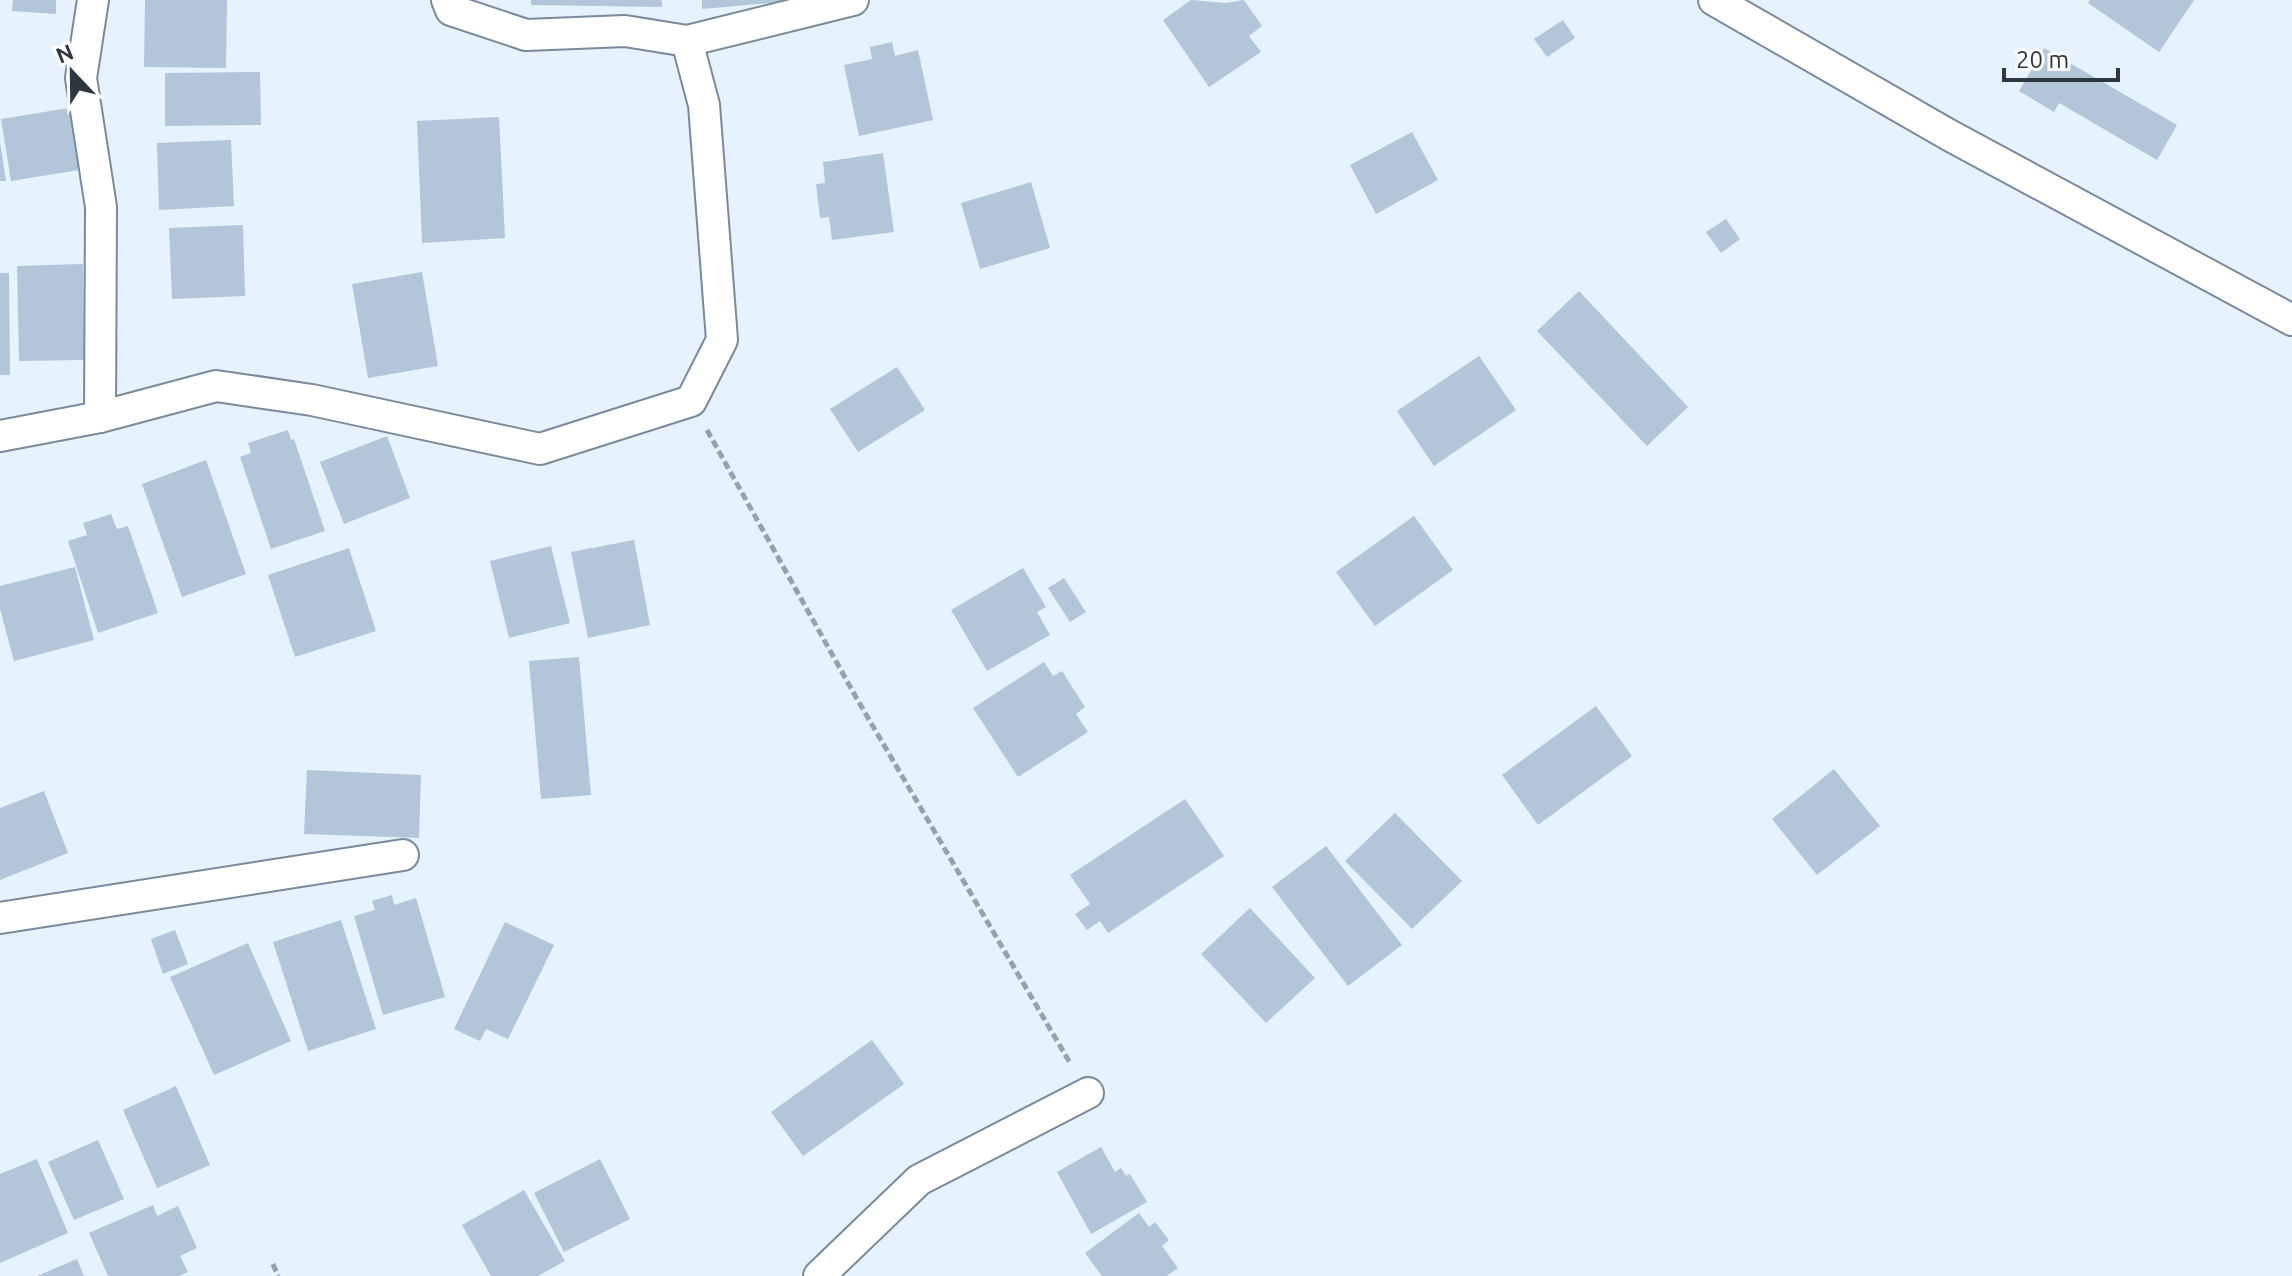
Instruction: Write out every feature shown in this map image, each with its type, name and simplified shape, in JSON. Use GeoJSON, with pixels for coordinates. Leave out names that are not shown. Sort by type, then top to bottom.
{"type":"FeatureCollection","features":[{"type":"Feature","properties":{"kind":"street"},"geometry":{"type":"LineString","coordinates":[[93,0],[81,78],[101,207],[100,417]]}},
{"type":"Feature","properties":{"kind":"street"},"geometry":{"type":"LineString","coordinates":[[447,0],[451,10],[526,35],[625,31],[687,41],[853,0]]}},
{"type":"Feature","properties":{"kind":"street"},"geometry":{"type":"LineString","coordinates":[[1714,0],[1949,135],[2292,320]]}},
{"type":"Feature","properties":{"kind":"street"},"geometry":{"type":"LineString","coordinates":[[0,436],[100,417],[216,386],[312,400],[540,449],[691,401],[722,340],[704,105],[687,41]]}},
{"type":"Feature","properties":{"kind":"street"},"geometry":{"type":"LineString","coordinates":[[0,918],[403,855]]}},
{"type":"Feature","properties":{"kind":"street"},"geometry":{"type":"LineString","coordinates":[[819,1276],[919,1180],[1088,1093]]}},
{"type":"Feature","properties":{"kind":"path"},"geometry":{"type":"LineString","coordinates":[[691,401],[857,699],[1088,1093]]}},
{"type":"Feature","properties":{"kind":"path"},"geometry":{"type":"LineString","coordinates":[[273,1264],[278,1276]]}},
{"type":"Feature","properties":{"kind":"building"},"geometry":{"type":"Polygon","coordinates":[[[13,0],[56,0],[56,14],[12,11],[13,0]]]}},
{"type":"Feature","properties":{"kind":"building"},"geometry":{"type":"Polygon","coordinates":[[[145,0],[227,0],[226,68],[144,67],[145,0]]]}},
{"type":"Feature","properties":{"kind":"building"},"geometry":{"type":"Polygon","coordinates":[[[531,0],[662,0],[662,7],[531,5],[531,0]]]}},
{"type":"Feature","properties":{"kind":"building"},"geometry":{"type":"Polygon","coordinates":[[[702,0],[782,0],[782,2],[702,9],[702,0]]]}},
{"type":"Feature","properties":{"kind":"building"},"geometry":{"type":"Polygon","coordinates":[[[1191,0],[1226,3],[1244,0],[1262,26],[1249,36],[1261,52],[1209,87],[1163,20],[1191,0]]]}},
{"type":"Feature","properties":{"kind":"building"},"geometry":{"type":"Polygon","coordinates":[[[2090,0],[2194,0],[2159,52],[2088,3],[2090,0]]]}},
{"type":"Feature","properties":{"kind":"building"},"geometry":{"type":"Polygon","coordinates":[[[1563,20],[1575,38],[1547,57],[1534,39],[1563,20]]]}},
{"type":"Feature","properties":{"kind":"building"},"geometry":{"type":"Polygon","coordinates":[[[892,42],[895,56],[918,50],[933,120],[859,136],[844,65],[872,59],[870,47],[892,42]]]}},
{"type":"Feature","properties":{"kind":"building"},"geometry":{"type":"Polygon","coordinates":[[[2044,48],[2177,125],[2157,160],[2059,103],[2054,112],[2019,91],[2044,48]]]}},
{"type":"Feature","properties":{"kind":"building"},"geometry":{"type":"Polygon","coordinates":[[[260,72],[261,125],[165,126],[165,73],[260,72]]]}},
{"type":"Feature","properties":{"kind":"building"},"geometry":{"type":"Polygon","coordinates":[[[75,107],[85,169],[11,181],[1,119],[75,107]]]}},
{"type":"Feature","properties":{"kind":"building"},"geometry":{"type":"Polygon","coordinates":[[[499,117],[505,238],[422,243],[417,121],[499,117]]]}},
{"type":"Feature","properties":{"kind":"building"},"geometry":{"type":"Polygon","coordinates":[[[1412,132],[1438,180],[1376,214],[1350,165],[1412,132]]]}},
{"type":"Feature","properties":{"kind":"building"},"geometry":{"type":"Polygon","coordinates":[[[231,140],[234,206],[159,210],[157,143],[231,140]]]}},
{"type":"Feature","properties":{"kind":"building"},"geometry":{"type":"Polygon","coordinates":[[[0,142],[6,181],[0,181],[0,142]]]}},
{"type":"Feature","properties":{"kind":"building"},"geometry":{"type":"Polygon","coordinates":[[[883,153],[894,232],[832,240],[829,217],[820,218],[816,184],[825,183],[823,162],[883,153]]]}},
{"type":"Feature","properties":{"kind":"building"},"geometry":{"type":"Polygon","coordinates":[[[1031,182],[1050,248],[980,269],[961,203],[1031,182]]]}},
{"type":"Feature","properties":{"kind":"building"},"geometry":{"type":"Polygon","coordinates":[[[1726,219],[1740,239],[1721,253],[1706,232],[1726,219]]]}},
{"type":"Feature","properties":{"kind":"building"},"geometry":{"type":"Polygon","coordinates":[[[243,225],[245,296],[172,299],[169,228],[243,225]]]}},
{"type":"Feature","properties":{"kind":"building"},"geometry":{"type":"Polygon","coordinates":[[[83,264],[84,360],[19,361],[17,266],[83,264]]]}},
{"type":"Feature","properties":{"kind":"building"},"geometry":{"type":"Polygon","coordinates":[[[422,272],[438,366],[368,378],[352,284],[422,272]]]}},
{"type":"Feature","properties":{"kind":"building"},"geometry":{"type":"Polygon","coordinates":[[[0,273],[9,273],[10,375],[0,375],[0,273]]]}},
{"type":"Feature","properties":{"kind":"building"},"geometry":{"type":"Polygon","coordinates":[[[1579,291],[1688,407],[1647,446],[1537,331],[1579,291]]]}},
{"type":"Feature","properties":{"kind":"building"},"geometry":{"type":"Polygon","coordinates":[[[1479,356],[1516,410],[1434,466],[1397,411],[1479,356]]]}},
{"type":"Feature","properties":{"kind":"building"},"geometry":{"type":"Polygon","coordinates":[[[897,367],[925,410],[858,452],[830,409],[897,367]]]}},
{"type":"Feature","properties":{"kind":"building"},"geometry":{"type":"Polygon","coordinates":[[[288,430],[291,440],[294,439],[325,531],[271,549],[240,457],[251,453],[248,443],[288,430]]]}},
{"type":"Feature","properties":{"kind":"building"},"geometry":{"type":"Polygon","coordinates":[[[387,436],[410,498],[344,524],[320,462],[387,436]]]}},
{"type":"Feature","properties":{"kind":"building"},"geometry":{"type":"Polygon","coordinates":[[[206,460],[246,574],[182,597],[142,484],[206,460]]]}},
{"type":"Feature","properties":{"kind":"building"},"geometry":{"type":"Polygon","coordinates":[[[111,514],[117,529],[128,526],[158,613],[98,633],[68,541],[87,535],[83,523],[111,514]]]}},
{"type":"Feature","properties":{"kind":"building"},"geometry":{"type":"Polygon","coordinates":[[[1414,516],[1453,570],[1375,626],[1336,572],[1414,516]]]}},
{"type":"Feature","properties":{"kind":"building"},"geometry":{"type":"Polygon","coordinates":[[[634,540],[650,625],[588,638],[571,552],[634,540]]]}},
{"type":"Feature","properties":{"kind":"building"},"geometry":{"type":"Polygon","coordinates":[[[551,546],[570,623],[509,638],[490,561],[551,546]]]}},
{"type":"Feature","properties":{"kind":"building"},"geometry":{"type":"Polygon","coordinates":[[[349,548],[376,631],[295,657],[268,575],[349,548]]]}},
{"type":"Feature","properties":{"kind":"building"},"geometry":{"type":"Polygon","coordinates":[[[75,567],[94,640],[14,661],[0,609],[0,586],[75,567]]]}},
{"type":"Feature","properties":{"kind":"building"},"geometry":{"type":"Polygon","coordinates":[[[1023,568],[1046,607],[1037,612],[1050,635],[987,671],[951,610],[1023,568]]]}},
{"type":"Feature","properties":{"kind":"building"},"geometry":{"type":"Polygon","coordinates":[[[1064,578],[1086,612],[1070,622],[1048,588],[1064,578]]]}},
{"type":"Feature","properties":{"kind":"building"},"geometry":{"type":"Polygon","coordinates":[[[579,657],[591,795],[541,799],[529,661],[579,657]]]}},
{"type":"Feature","properties":{"kind":"building"},"geometry":{"type":"Polygon","coordinates":[[[1044,662],[1053,676],[1062,671],[1085,707],[1076,714],[1088,732],[1018,777],[973,708],[1044,662]]]}},
{"type":"Feature","properties":{"kind":"building"},"geometry":{"type":"Polygon","coordinates":[[[1596,706],[1632,756],[1538,825],[1502,775],[1596,706]]]}},
{"type":"Feature","properties":{"kind":"building"},"geometry":{"type":"Polygon","coordinates":[[[1834,769],[1880,826],[1817,875],[1772,819],[1834,769]]]}},
{"type":"Feature","properties":{"kind":"building"},"geometry":{"type":"Polygon","coordinates":[[[307,770],[421,775],[419,838],[304,834],[307,770]]]}},
{"type":"Feature","properties":{"kind":"building"},"geometry":{"type":"Polygon","coordinates":[[[44,791],[68,853],[0,880],[0,808],[44,791]]]}},
{"type":"Feature","properties":{"kind":"building"},"geometry":{"type":"Polygon","coordinates":[[[1185,799],[1224,856],[1108,933],[1100,921],[1087,930],[1075,914],[1090,904],[1070,875],[1185,799]]]}},
{"type":"Feature","properties":{"kind":"building"},"geometry":{"type":"Polygon","coordinates":[[[1395,813],[1462,881],[1412,929],[1345,861],[1395,813]]]}},
{"type":"Feature","properties":{"kind":"building"},"geometry":{"type":"Polygon","coordinates":[[[1326,846],[1402,945],[1348,986],[1272,887],[1326,846]]]}},
{"type":"Feature","properties":{"kind":"building"},"geometry":{"type":"Polygon","coordinates":[[[392,895],[394,905],[416,898],[445,997],[383,1015],[354,916],[375,910],[372,901],[392,895]]]}},
{"type":"Feature","properties":{"kind":"building"},"geometry":{"type":"Polygon","coordinates":[[[1250,908],[1315,978],[1266,1023],[1201,954],[1250,908]]]}},
{"type":"Feature","properties":{"kind":"building"},"geometry":{"type":"Polygon","coordinates":[[[341,920],[376,1029],[308,1051],[273,942],[341,920]]]}},
{"type":"Feature","properties":{"kind":"building"},"geometry":{"type":"Polygon","coordinates":[[[505,922],[554,945],[508,1039],[486,1029],[480,1041],[454,1029],[505,922]]]}},
{"type":"Feature","properties":{"kind":"building"},"geometry":{"type":"Polygon","coordinates":[[[175,930],[188,964],[163,974],[151,939],[175,930]]]}},
{"type":"Feature","properties":{"kind":"building"},"geometry":{"type":"Polygon","coordinates":[[[248,943],[291,1041],[214,1075],[170,977],[248,943]]]}},
{"type":"Feature","properties":{"kind":"building"},"geometry":{"type":"Polygon","coordinates":[[[872,1040],[904,1084],[803,1156],[771,1112],[872,1040]]]}},
{"type":"Feature","properties":{"kind":"building"},"geometry":{"type":"Polygon","coordinates":[[[176,1086],[210,1165],[157,1188],[123,1110],[176,1086]]]}},
{"type":"Feature","properties":{"kind":"building"},"geometry":{"type":"Polygon","coordinates":[[[98,1140],[124,1199],[74,1220],[48,1162],[98,1140]]]}},
{"type":"Feature","properties":{"kind":"building"},"geometry":{"type":"Polygon","coordinates":[[[1101,1147],[1115,1172],[1121,1168],[1126,1176],[1130,1174],[1147,1202],[1091,1234],[1057,1172],[1101,1147]]]}},
{"type":"Feature","properties":{"kind":"building"},"geometry":{"type":"Polygon","coordinates":[[[37,1159],[68,1233],[0,1263],[0,1174],[37,1159]]]}},
{"type":"Feature","properties":{"kind":"building"},"geometry":{"type":"Polygon","coordinates":[[[600,1159],[630,1219],[564,1252],[534,1193],[600,1159]]]}},
{"type":"Feature","properties":{"kind":"building"},"geometry":{"type":"Polygon","coordinates":[[[524,1190],[565,1261],[538,1276],[491,1276],[462,1225],[524,1190]]]}},
{"type":"Feature","properties":{"kind":"building"},"geometry":{"type":"Polygon","coordinates":[[[153,1205],[157,1216],[178,1206],[197,1248],[180,1256],[188,1272],[179,1276],[108,1276],[89,1233],[153,1205]]]}},
{"type":"Feature","properties":{"kind":"building"},"geometry":{"type":"Polygon","coordinates":[[[1139,1213],[1149,1227],[1155,1222],[1169,1240],[1162,1246],[1178,1268],[1167,1276],[1102,1276],[1085,1253],[1139,1213]]]}},
{"type":"Feature","properties":{"kind":"building"},"geometry":{"type":"Polygon","coordinates":[[[77,1259],[84,1276],[37,1276],[77,1259]]]}}]}
